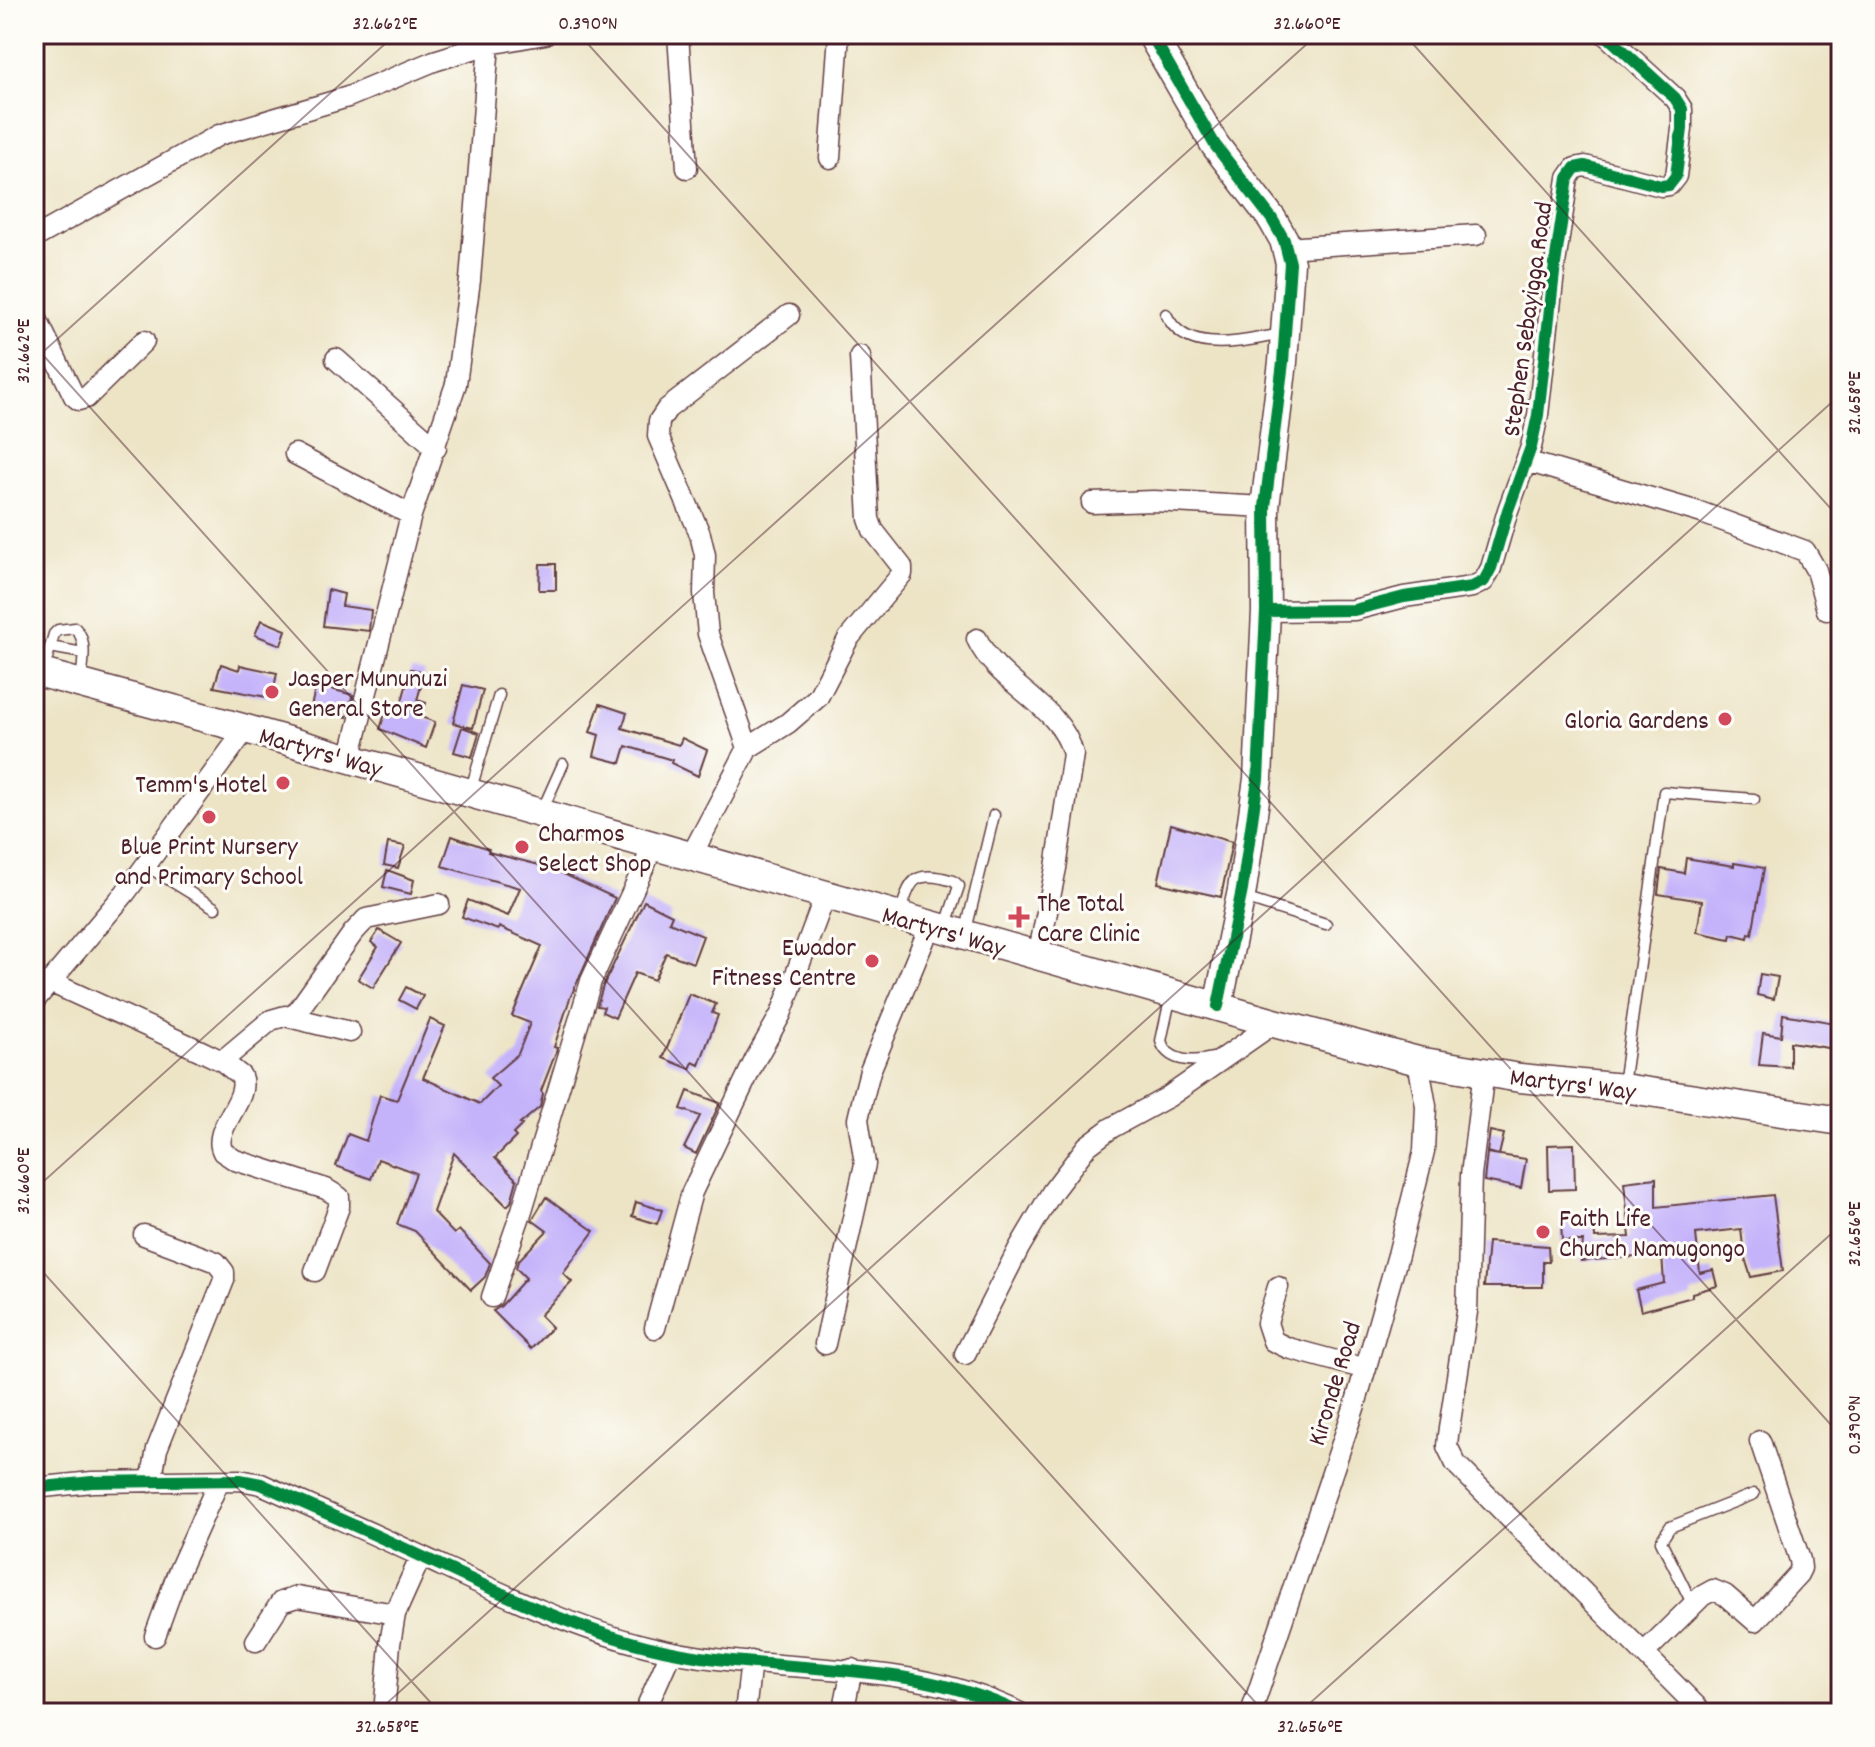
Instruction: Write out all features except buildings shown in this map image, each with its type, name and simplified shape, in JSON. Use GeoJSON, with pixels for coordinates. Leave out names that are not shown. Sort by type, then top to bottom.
{"type":"FeatureCollection","features":[{"type":"Feature","properties":{"kind":"main road"},"geometry":{"type":"LineString","coordinates":[[1151,34],[1215,145],[1272,219],[1290,263],[1265,507],[1266,611],[1258,779],[1240,897],[1218,1006]]}},
{"type":"Feature","properties":{"kind":"main road","name":"Martyrs' Way"},"geometry":{"type":"LineString","coordinates":[[42,664],[81,684],[1274,1023],[1418,1061],[1520,1078],[1623,1088],[1841,1121]]}},
{"type":"Feature","properties":{"kind":"street"},"geometry":{"type":"LineString","coordinates":[[34,238],[219,135],[348,97],[434,61],[489,44],[545,34]]}},
{"type":"Feature","properties":{"kind":"street"},"geometry":{"type":"LineString","coordinates":[[678,34],[687,168]]}},
{"type":"Feature","properties":{"kind":"street"},"geometry":{"type":"LineString","coordinates":[[830,158],[839,34]]}},
{"type":"Feature","properties":{"kind":"street","name":"Stephen Sebayigga Road"},"geometry":{"type":"LineString","coordinates":[[1266,611],[1354,610],[1404,597],[1478,585],[1484,581],[1526,461],[1538,415],[1568,178],[1575,168],[1585,166],[1661,186],[1669,185],[1676,176],[1682,109],[1675,98],[1605,34]]}},
{"type":"Feature","properties":{"kind":"street"},"geometry":{"type":"LineString","coordinates":[[350,759],[411,515],[456,384],[470,280],[489,44]]}},
{"type":"Feature","properties":{"kind":"street"},"geometry":{"type":"LineString","coordinates":[[1286,248],[1476,235]]}},
{"type":"Feature","properties":{"kind":"street"},"geometry":{"type":"LineString","coordinates":[[34,313],[74,396],[79,400],[86,398],[144,341]]}},
{"type":"Feature","properties":{"kind":"street"},"geometry":{"type":"LineString","coordinates":[[748,748],[708,634],[704,593],[705,555],[700,534],[658,436],[659,421],[667,409],[789,315]]}},
{"type":"Feature","properties":{"kind":"street"},"geometry":{"type":"LineString","coordinates":[[690,858],[748,748],[788,723],[818,697],[848,639],[902,574],[902,567],[873,530],[869,519],[860,356]]}},
{"type":"Feature","properties":{"kind":"street"},"geometry":{"type":"LineString","coordinates":[[336,359],[436,448]]}},
{"type":"Feature","properties":{"kind":"street"},"geometry":{"type":"LineString","coordinates":[[295,454],[411,515]]}},
{"type":"Feature","properties":{"kind":"street"},"geometry":{"type":"LineString","coordinates":[[1526,461],[1702,513],[1805,551],[1816,570],[1827,610]]}},
{"type":"Feature","properties":{"kind":"street"},"geometry":{"type":"LineString","coordinates":[[1092,503],[1154,501],[1265,507]]}},
{"type":"Feature","properties":{"kind":"street"},"geometry":{"type":"LineString","coordinates":[[977,639],[1001,671],[1060,726],[1069,739],[1073,754],[1056,868],[1038,956]]}},
{"type":"Feature","properties":{"kind":"street"},"geometry":{"type":"LineString","coordinates":[[34,1001],[52,983],[145,865],[246,729]]}},
{"type":"Feature","properties":{"kind":"street"},"geometry":{"type":"LineString","coordinates":[[492,1297],[527,1196],[591,981],[653,847]]}},
{"type":"Feature","properties":{"kind":"street"},"geometry":{"type":"LineString","coordinates":[[655,1328],[692,1192],[755,1060],[781,1014],[825,896]]}},
{"type":"Feature","properties":{"kind":"street"},"geometry":{"type":"LineString","coordinates":[[294,1016],[366,919],[439,904]]}},
{"type":"Feature","properties":{"kind":"street"},"geometry":{"type":"LineString","coordinates":[[825,1344],[865,1164],[858,1119],[870,1071],[946,930]]}},
{"type":"Feature","properties":{"kind":"street"},"geometry":{"type":"LineString","coordinates":[[52,983],[234,1069],[244,1081],[220,1141],[223,1152],[235,1160],[326,1189],[339,1197],[339,1207],[315,1271]]}},
{"type":"Feature","properties":{"kind":"street"},"geometry":{"type":"LineString","coordinates":[[222,1061],[271,1020],[285,1016],[350,1032]]}},
{"type":"Feature","properties":{"kind":"street"},"geometry":{"type":"LineString","coordinates":[[965,1354],[1019,1248],[1052,1192],[1087,1146],[1111,1128],[1168,1097],[1274,1023]]}},
{"type":"Feature","properties":{"kind":"street","name":"Kironde Road"},"geometry":{"type":"LineString","coordinates":[[1251,1713],[1366,1369],[1424,1151],[1426,1106],[1418,1061]]}},
{"type":"Feature","properties":{"kind":"street"},"geometry":{"type":"LineString","coordinates":[[1484,1071],[1471,1175],[1467,1312],[1447,1446],[1456,1464],[1703,1713]]}},
{"type":"Feature","properties":{"kind":"street"},"geometry":{"type":"LineString","coordinates":[[144,1235],[216,1262],[224,1272],[224,1280],[157,1449],[151,1482]]}},
{"type":"Feature","properties":{"kind":"street"},"geometry":{"type":"LineString","coordinates":[[1278,1287],[1267,1323],[1273,1341],[1366,1369]]}},
{"type":"Feature","properties":{"kind":"street"},"geometry":{"type":"LineString","coordinates":[[1644,1653],[1693,1605],[1713,1590],[1725,1595],[1755,1621],[1801,1568],[1760,1441]]}},
{"type":"Feature","properties":{"kind":"street"},"geometry":{"type":"LineString","coordinates":[[34,1488],[92,1482],[218,1483],[240,1480],[261,1484],[574,1624],[693,1657],[852,1669],[938,1683],[987,1697],[1020,1713]]}},
{"type":"Feature","properties":{"kind":"street"},"geometry":{"type":"LineString","coordinates":[[155,1636],[177,1575],[218,1483]]}},
{"type":"Feature","properties":{"kind":"street"},"geometry":{"type":"LineString","coordinates":[[384,1713],[395,1614],[421,1556]]}},
{"type":"Feature","properties":{"kind":"street"},"geometry":{"type":"LineString","coordinates":[[256,1641],[281,1602],[287,1598],[297,1597],[395,1614]]}},
{"type":"Feature","properties":{"kind":"street"},"geometry":{"type":"LineString","coordinates":[[644,1713],[671,1652]]}},
{"type":"Feature","properties":{"kind":"street"},"geometry":{"type":"LineString","coordinates":[[745,1713],[751,1661]]}},
{"type":"Feature","properties":{"kind":"street"},"geometry":{"type":"LineString","coordinates":[[843,1713],[852,1669]]}},
{"type":"Feature","properties":{"kind":"lane"},"geometry":{"type":"LineString","coordinates":[[1166,314],[1180,333],[1197,342],[1249,340],[1285,334]]}},
{"type":"Feature","properties":{"kind":"lane"},"geometry":{"type":"LineString","coordinates":[[42,664],[58,630],[75,628],[81,633],[84,643],[81,684]]}},
{"type":"Feature","properties":{"kind":"lane"},"geometry":{"type":"LineString","coordinates":[[42,664],[83,653]]}},
{"type":"Feature","properties":{"kind":"lane"},"geometry":{"type":"LineString","coordinates":[[469,794],[499,695]]}},
{"type":"Feature","properties":{"kind":"lane"},"geometry":{"type":"LineString","coordinates":[[541,814],[563,764]]}},
{"type":"Feature","properties":{"kind":"lane"},"geometry":{"type":"LineString","coordinates":[[1623,1088],[1664,792],[1754,799]]}},
{"type":"Feature","properties":{"kind":"lane"},"geometry":{"type":"LineString","coordinates":[[946,930],[994,815]]}},
{"type":"Feature","properties":{"kind":"lane"},"geometry":{"type":"LineString","coordinates":[[145,865],[215,908]]}},
{"type":"Feature","properties":{"kind":"lane"},"geometry":{"type":"LineString","coordinates":[[899,917],[917,877],[925,875],[953,880],[959,886],[946,930]]}},
{"type":"Feature","properties":{"kind":"lane"},"geometry":{"type":"LineString","coordinates":[[1240,897],[1326,924]]}},
{"type":"Feature","properties":{"kind":"lane"},"geometry":{"type":"LineString","coordinates":[[1171,993],[1161,1041],[1163,1049],[1194,1062],[1228,1054]]}},
{"type":"Feature","properties":{"kind":"lane"},"geometry":{"type":"LineString","coordinates":[[1693,1605],[1661,1541],[1664,1532],[1754,1494]]}},
{"type":"Feature","properties":{"kind":"cycle path"},"geometry":{"type":"LineString","coordinates":[[1151,34],[1215,145],[1272,219],[1284,240],[1290,263],[1283,362],[1265,507],[1266,611],[1258,779],[1242,890],[1218,1006]]}},
{"type":"Feature","properties":{"kind":"cycle path"},"geometry":{"type":"LineString","coordinates":[[1266,611],[1354,610],[1404,597],[1472,587],[1484,581],[1531,447],[1538,415],[1568,178],[1575,168],[1585,166],[1661,186],[1669,185],[1676,176],[1682,109],[1675,98],[1605,34]]}},
{"type":"Feature","properties":{"kind":"cycle path"},"geometry":{"type":"LineString","coordinates":[[34,1488],[92,1482],[240,1480],[261,1484],[507,1596],[618,1638],[693,1656],[882,1674],[929,1682],[975,1694],[1020,1713]]}},
{"type":"Feature","properties":{"kind":"place","name":"Jasper Mununuzi General Store"},"geometry":{"type":"Point","coordinates":[272,692]}},
{"type":"Feature","properties":{"kind":"place","name":"Gloria Gardens"},"geometry":{"type":"Point","coordinates":[1725,719]}},
{"type":"Feature","properties":{"kind":"place","name":"Temm's Hotel"},"geometry":{"type":"Point","coordinates":[283,783]}},
{"type":"Feature","properties":{"kind":"place","name":"Blue Print Nursery and Primary School"},"geometry":{"type":"Point","coordinates":[209,817]}},
{"type":"Feature","properties":{"kind":"place","name":"Charmos Select Shop"},"geometry":{"type":"Point","coordinates":[522,847]}},
{"type":"Feature","properties":{"kind":"place","name":"The Total Care Clinic"},"geometry":{"type":"Point","coordinates":[1019,917]}},
{"type":"Feature","properties":{"kind":"place","name":"Ewador Fitness Centre"},"geometry":{"type":"Point","coordinates":[872,961]}},
{"type":"Feature","properties":{"kind":"place","name":"Faith Life Church Namugongo"},"geometry":{"type":"Point","coordinates":[1543,1232]}}]}
